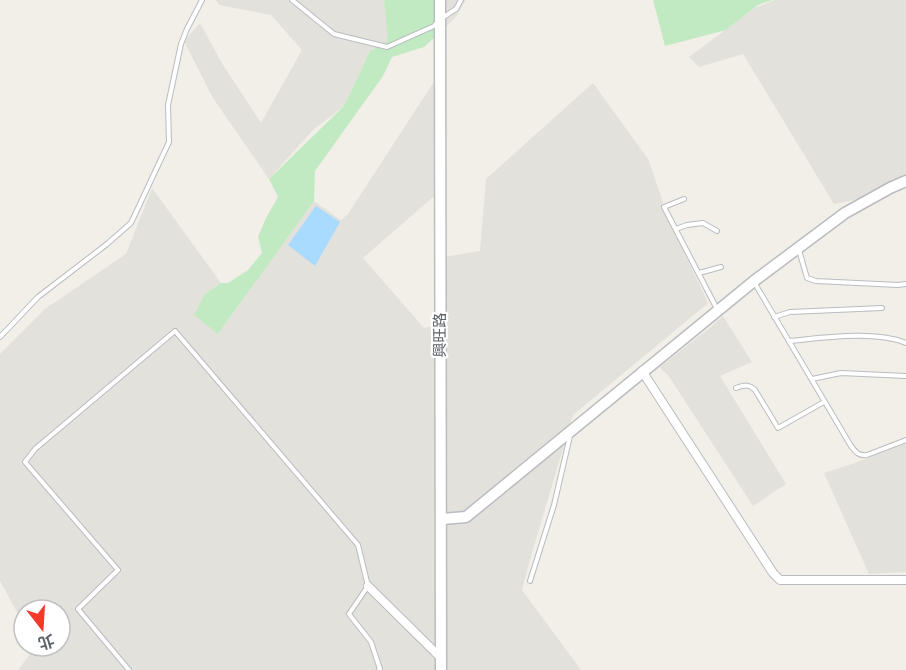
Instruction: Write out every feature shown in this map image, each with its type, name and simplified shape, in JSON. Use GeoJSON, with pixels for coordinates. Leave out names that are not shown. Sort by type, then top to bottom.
{"type":"FeatureCollection","features":[{"type":"Feature","properties":{"kind":"street","name":"興旺路"},"geometry":{"type":"LineString","coordinates":[[440,0],[442,665]]}},
{"type":"Feature","properties":{"kind":"street"},"geometry":{"type":"LineString","coordinates":[[442,519],[466,517],[754,281],[845,213],[906,180]]}},
{"type":"Feature","properties":{"kind":"street"},"geometry":{"type":"LineString","coordinates":[[642,371],[773,573],[780,580],[906,580]]}},
{"type":"Feature","properties":{"kind":"street"},"geometry":{"type":"LineString","coordinates":[[368,586],[442,665]]}},
{"type":"Feature","properties":{"kind":"lane"},"geometry":{"type":"LineString","coordinates":[[0,337],[38,297],[131,223],[170,142],[168,105],[181,44],[202,0]]}},
{"type":"Feature","properties":{"kind":"lane"},"geometry":{"type":"LineString","coordinates":[[292,0],[334,34],[387,47],[434,26],[440,19],[456,9],[460,0]]}},
{"type":"Feature","properties":{"kind":"lane"},"geometry":{"type":"LineString","coordinates":[[684,199],[664,207],[718,310]]}},
{"type":"Feature","properties":{"kind":"lane"},"geometry":{"type":"LineString","coordinates":[[676,229],[703,223],[717,231]]}},
{"type":"Feature","properties":{"kind":"lane"},"geometry":{"type":"LineString","coordinates":[[798,248],[807,278],[816,281],[906,284]]}},
{"type":"Feature","properties":{"kind":"lane"},"geometry":{"type":"LineString","coordinates":[[699,273],[722,267]]}},
{"type":"Feature","properties":{"kind":"lane"},"geometry":{"type":"LineString","coordinates":[[754,281],[857,454],[861,456],[906,440]]}},
{"type":"Feature","properties":{"kind":"lane"},"geometry":{"type":"LineString","coordinates":[[774,317],[790,312],[882,308]]}},
{"type":"Feature","properties":{"kind":"lane"},"geometry":{"type":"LineString","coordinates":[[129,670],[78,609],[118,570],[25,462],[35,449],[175,331],[358,545],[368,586],[349,614],[371,642],[379,670]]}},
{"type":"Feature","properties":{"kind":"lane"},"geometry":{"type":"LineString","coordinates":[[789,341],[867,336],[895,338],[906,342]]}},
{"type":"Feature","properties":{"kind":"lane"},"geometry":{"type":"LineString","coordinates":[[812,379],[841,373],[906,376]]}},
{"type":"Feature","properties":{"kind":"lane"},"geometry":{"type":"LineString","coordinates":[[736,388],[751,386],[778,428],[824,402]]}},
{"type":"Feature","properties":{"kind":"lane"},"geometry":{"type":"LineString","coordinates":[[530,581],[554,505],[572,429]]}},
{"type":"Feature","properties":{"kind":"shaded area"},"geometry":{"type":"Polygon","coordinates":[[[216,0],[384,0],[389,41],[370,51],[344,106],[313,130],[269,179],[213,98],[184,41],[200,23],[223,65],[261,123],[302,50],[271,15],[219,5],[216,0]]]}},
{"type":"Feature","properties":{"kind":"shaded area"},"geometry":{"type":"Polygon","coordinates":[[[439,0],[466,0],[456,17],[437,35],[439,0]]]}},
{"type":"Feature","properties":{"kind":"shaded area"},"geometry":{"type":"Polygon","coordinates":[[[774,0],[906,0],[906,177],[889,193],[834,204],[743,54],[699,67],[689,57],[755,8],[774,0]]]}},
{"type":"Feature","properties":{"kind":"shaded area"},"geometry":{"type":"Polygon","coordinates":[[[437,77],[440,191],[363,258],[424,328],[441,324],[439,258],[480,251],[486,179],[593,83],[648,159],[663,202],[662,205],[708,303],[573,415],[522,590],[581,670],[18,670],[27,658],[72,658],[72,598],[12,598],[12,603],[0,581],[0,354],[45,309],[126,254],[152,188],[221,283],[205,294],[218,334],[314,201],[341,220],[348,214],[437,77]]]}},
{"type":"Feature","properties":{"kind":"shaded area"},"geometry":{"type":"Polygon","coordinates":[[[723,316],[752,362],[720,376],[786,484],[753,506],[668,375],[660,367],[723,316]]]}},
{"type":"Feature","properties":{"kind":"shaded area"},"geometry":{"type":"Polygon","coordinates":[[[906,443],[906,572],[869,574],[824,473],[906,443]]]}},
{"type":"Feature","properties":{"kind":"green space"},"geometry":{"type":"Polygon","coordinates":[[[384,0],[439,0],[437,35],[424,47],[392,57],[383,76],[315,171],[314,201],[218,334],[194,315],[205,294],[221,283],[228,283],[248,270],[262,253],[258,237],[278,197],[269,179],[344,106],[370,51],[388,41],[384,0]]]}},
{"type":"Feature","properties":{"kind":"green space"},"geometry":{"type":"Polygon","coordinates":[[[653,0],[772,0],[758,5],[726,30],[665,46],[653,0]]]}},
{"type":"Feature","properties":{"kind":"water"},"geometry":{"type":"Polygon","coordinates":[[[316,206],[340,222],[315,266],[288,245],[316,206]]]}}]}
